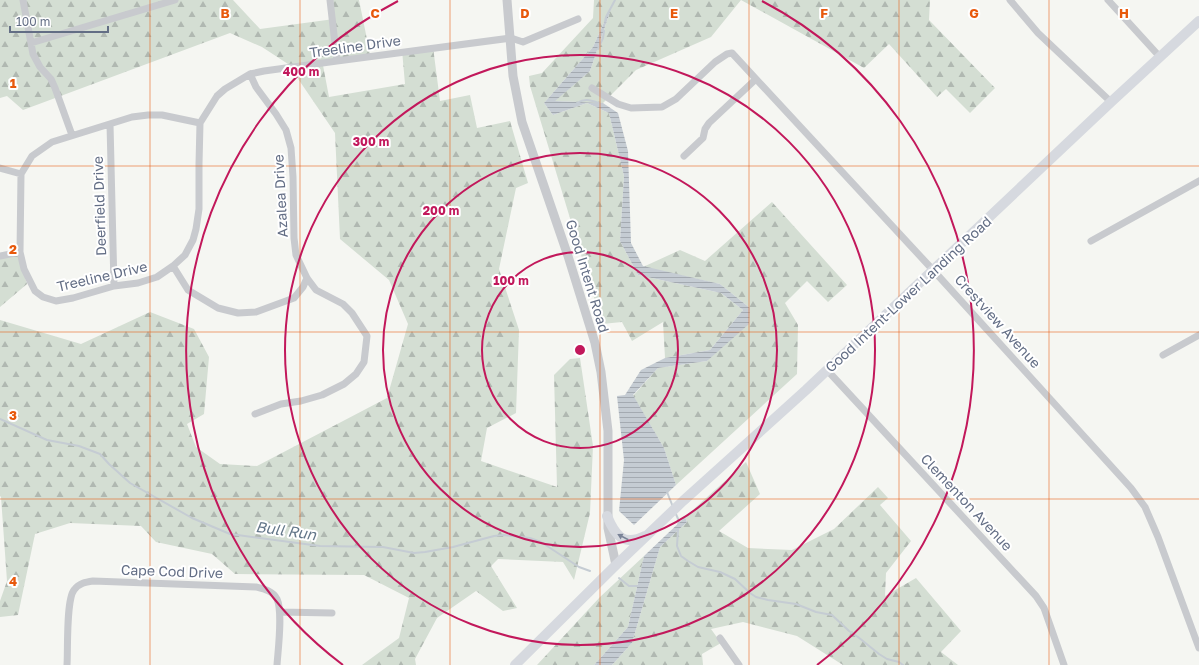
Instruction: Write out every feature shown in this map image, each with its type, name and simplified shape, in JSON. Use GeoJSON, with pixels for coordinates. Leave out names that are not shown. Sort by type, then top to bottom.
{"type":"FeatureCollection","features":[{"type":"Feature","properties":{"kind":"main road","name":"Good Intent-Lower Landing Road"},"geometry":{"type":"LineString","coordinates":[[515,665],[667,516],[827,370],[1199,21]]}},
{"type":"Feature","properties":{"kind":"main road"},"geometry":{"type":"LineString","coordinates":[[607,516],[614,530],[623,539],[633,540],[648,534]]}},
{"type":"Feature","properties":{"kind":"street"},"geometry":{"type":"LineString","coordinates":[[23,0],[34,54],[40,67],[51,79],[72,135]]}},
{"type":"Feature","properties":{"kind":"street"},"geometry":{"type":"LineString","coordinates":[[31,43],[176,0]]}},
{"type":"Feature","properties":{"kind":"street"},"geometry":{"type":"LineString","coordinates":[[330,0],[336,61]]}},
{"type":"Feature","properties":{"kind":"street","name":"Good Intent Road"},"geometry":{"type":"LineString","coordinates":[[507,0],[513,76],[522,122],[576,279],[595,343],[601,372],[608,432],[607,516],[610,541],[616,565]]}},
{"type":"Feature","properties":{"kind":"street"},"geometry":{"type":"LineString","coordinates":[[1010,0],[1038,33],[1111,102]]}},
{"type":"Feature","properties":{"kind":"street"},"geometry":{"type":"LineString","coordinates":[[1108,0],[1160,57]]}},
{"type":"Feature","properties":{"kind":"street","name":"Treeline Drive"},"geometry":{"type":"LineString","coordinates":[[20,174],[20,252],[24,269],[35,292],[43,297],[56,301],[79,297],[114,286],[138,283],[157,277],[173,266],[185,255],[193,240],[200,209],[200,123],[217,96],[225,89],[250,74],[511,38],[523,42],[578,19]]}},
{"type":"Feature","properties":{"kind":"street","name":"Crestview Avenue"},"geometry":{"type":"LineString","coordinates":[[592,88],[618,104],[631,108],[662,107],[676,99],[715,62],[726,54],[732,53],[933,270],[1131,488],[1145,507],[1158,536],[1199,648]]}},
{"type":"Feature","properties":{"kind":"street","name":"Azalea Drive"},"geometry":{"type":"LineString","coordinates":[[250,74],[256,87],[286,130],[291,148],[294,238],[296,255],[307,278],[316,290],[343,304],[352,313],[367,336],[364,362],[356,374],[344,384],[322,395],[301,401],[281,404],[255,414]]}},
{"type":"Feature","properties":{"kind":"street"},"geometry":{"type":"LineString","coordinates":[[684,156],[703,138],[704,129],[709,123],[756,79]]}},
{"type":"Feature","properties":{"kind":"street"},"geometry":{"type":"LineString","coordinates":[[0,168],[20,174],[32,156],[52,142],[122,120],[148,115],[162,115],[200,123]]}},
{"type":"Feature","properties":{"kind":"street","name":"Deerfield Drive"},"geometry":{"type":"LineString","coordinates":[[110,124],[114,286]]}},
{"type":"Feature","properties":{"kind":"street"},"geometry":{"type":"LineString","coordinates":[[1091,241],[1199,181]]}},
{"type":"Feature","properties":{"kind":"street"},"geometry":{"type":"LineString","coordinates":[[0,256],[20,252]]}},
{"type":"Feature","properties":{"kind":"street"},"geometry":{"type":"LineString","coordinates":[[173,266],[188,290],[218,308],[238,313],[256,312],[294,298],[303,287],[307,278]]}},
{"type":"Feature","properties":{"kind":"street"},"geometry":{"type":"LineString","coordinates":[[1163,355],[1199,335]]}},
{"type":"Feature","properties":{"kind":"street","name":"Clementon Avenue"},"geometry":{"type":"LineString","coordinates":[[827,370],[1036,596],[1044,608],[1064,665]]}},
{"type":"Feature","properties":{"kind":"street","name":"Cape Cod Drive"},"geometry":{"type":"LineString","coordinates":[[67,665],[70,600],[74,590],[82,583],[88,581],[256,587],[266,590],[274,595],[280,612],[277,665]]}},
{"type":"Feature","properties":{"kind":"street"},"geometry":{"type":"LineString","coordinates":[[280,612],[332,613]]}},
{"type":"Feature","properties":{"kind":"street"},"geometry":{"type":"LineString","coordinates":[[720,638],[740,665]]}},
{"type":"Feature","properties":{"kind":"green space"},"geometry":{"type":"Polygon","coordinates":[[[0,0],[233,0],[260,29],[334,19],[332,0],[359,0],[370,54],[322,60],[329,97],[405,84],[402,50],[433,47],[440,101],[470,95],[477,128],[510,121],[528,183],[516,188],[499,269],[519,330],[516,413],[487,428],[481,461],[557,487],[554,375],[570,359],[580,358],[593,446],[590,513],[574,580],[563,562],[498,559],[491,566],[517,608],[503,611],[476,591],[437,618],[415,659],[416,665],[362,665],[399,638],[409,598],[364,575],[235,574],[212,554],[156,542],[141,526],[70,523],[35,534],[18,615],[0,617],[0,601],[7,581],[0,496],[0,320],[81,344],[150,312],[194,329],[209,357],[204,414],[187,424],[196,447],[220,464],[257,466],[387,398],[408,324],[389,280],[340,239],[335,133],[288,64],[262,47],[230,33],[23,110],[7,96],[0,98],[0,0]]]}},
{"type":"Feature","properties":{"kind":"green space"},"geometry":{"type":"Polygon","coordinates":[[[594,0],[614,0],[593,47],[544,103],[553,115],[587,103],[609,113],[624,176],[620,241],[638,275],[721,293],[743,310],[710,350],[665,358],[663,322],[632,341],[622,322],[602,324],[530,86],[529,76],[542,73],[593,18],[594,0]]]}},
{"type":"Feature","properties":{"kind":"green space"},"geometry":{"type":"Polygon","coordinates":[[[614,0],[741,0],[711,37],[636,70],[603,103],[554,101],[590,71],[614,0]]]}},
{"type":"Feature","properties":{"kind":"green space"},"geometry":{"type":"Polygon","coordinates":[[[741,0],[930,0],[929,20],[995,88],[970,113],[946,89],[937,97],[889,44],[864,68],[741,0]]]}},
{"type":"Feature","properties":{"kind":"green space"},"geometry":{"type":"Polygon","coordinates":[[[772,202],[847,285],[828,302],[807,281],[785,303],[798,325],[797,374],[676,485],[664,448],[633,396],[658,368],[707,361],[750,308],[720,284],[643,267],[680,250],[705,261],[772,202]]]}},
{"type":"Feature","properties":{"kind":"green space"},"geometry":{"type":"Polygon","coordinates":[[[18,254],[27,284],[0,307],[0,255],[18,254]]]}},
{"type":"Feature","properties":{"kind":"green space"},"geometry":{"type":"Polygon","coordinates":[[[746,462],[760,494],[719,531],[748,548],[792,550],[834,529],[878,487],[888,498],[880,505],[911,541],[886,573],[885,596],[916,578],[961,631],[941,652],[958,665],[843,665],[797,636],[743,622],[711,629],[721,643],[702,654],[703,665],[612,665],[632,643],[660,547],[687,522],[685,517],[746,462]]]}},
{"type":"Feature","properties":{"kind":"green space"},"geometry":{"type":"Polygon","coordinates":[[[644,556],[628,627],[594,665],[537,665],[600,597],[644,556]]]}},
{"type":"Feature","properties":{"kind":"shaded area"},"geometry":{"type":"Polygon","coordinates":[[[614,0],[590,71],[555,101],[603,103],[618,113],[628,151],[631,243],[643,266],[720,284],[750,308],[749,324],[707,361],[658,368],[633,395],[664,448],[676,485],[634,525],[619,511],[624,460],[617,396],[625,395],[641,370],[665,358],[710,350],[743,310],[721,293],[638,275],[620,241],[624,176],[609,113],[587,103],[553,115],[544,103],[593,47],[614,0]]]}},
{"type":"Feature","properties":{"kind":"shaded area"},"geometry":{"type":"Polygon","coordinates":[[[685,517],[687,522],[660,547],[632,643],[612,665],[594,665],[628,627],[644,556],[685,517]]]}},
{"type":"Feature","properties":{"kind":"waterway"},"geometry":{"type":"LineString","coordinates":[[605,22],[615,0]]}},
{"type":"Feature","properties":{"kind":"waterway"},"geometry":{"type":"LineString","coordinates":[[598,49],[603,38],[604,31]]}},
{"type":"Feature","properties":{"kind":"waterway"},"geometry":{"type":"LineString","coordinates":[[577,103],[583,100],[599,103]]}},
{"type":"Feature","properties":{"kind":"waterway","name":"Bull Run"},"geometry":{"type":"LineString","coordinates":[[0,419],[47,440],[79,446],[100,454],[130,483],[192,518],[230,534],[320,546],[383,547],[414,553],[453,547],[503,535],[530,538],[541,542],[579,567],[590,571]]}},
{"type":"Feature","properties":{"kind":"waterway"},"geometry":{"type":"LineString","coordinates":[[667,492],[673,507]]}},
{"type":"Feature","properties":{"kind":"waterway"},"geometry":{"type":"LineString","coordinates":[[675,512],[679,521],[678,525]]}},
{"type":"Feature","properties":{"kind":"waterway"},"geometry":{"type":"LineString","coordinates":[[678,530],[677,546],[681,556],[688,561],[698,567],[720,572],[735,579],[756,597],[796,604],[816,612],[832,615],[849,631],[879,654],[887,659],[899,662],[903,665]]}},
{"type":"Feature","properties":{"kind":"waterway","name":"Bull Run"},"geometry":{"type":"LineString","coordinates":[[619,578],[629,586],[639,586]]}}]}
